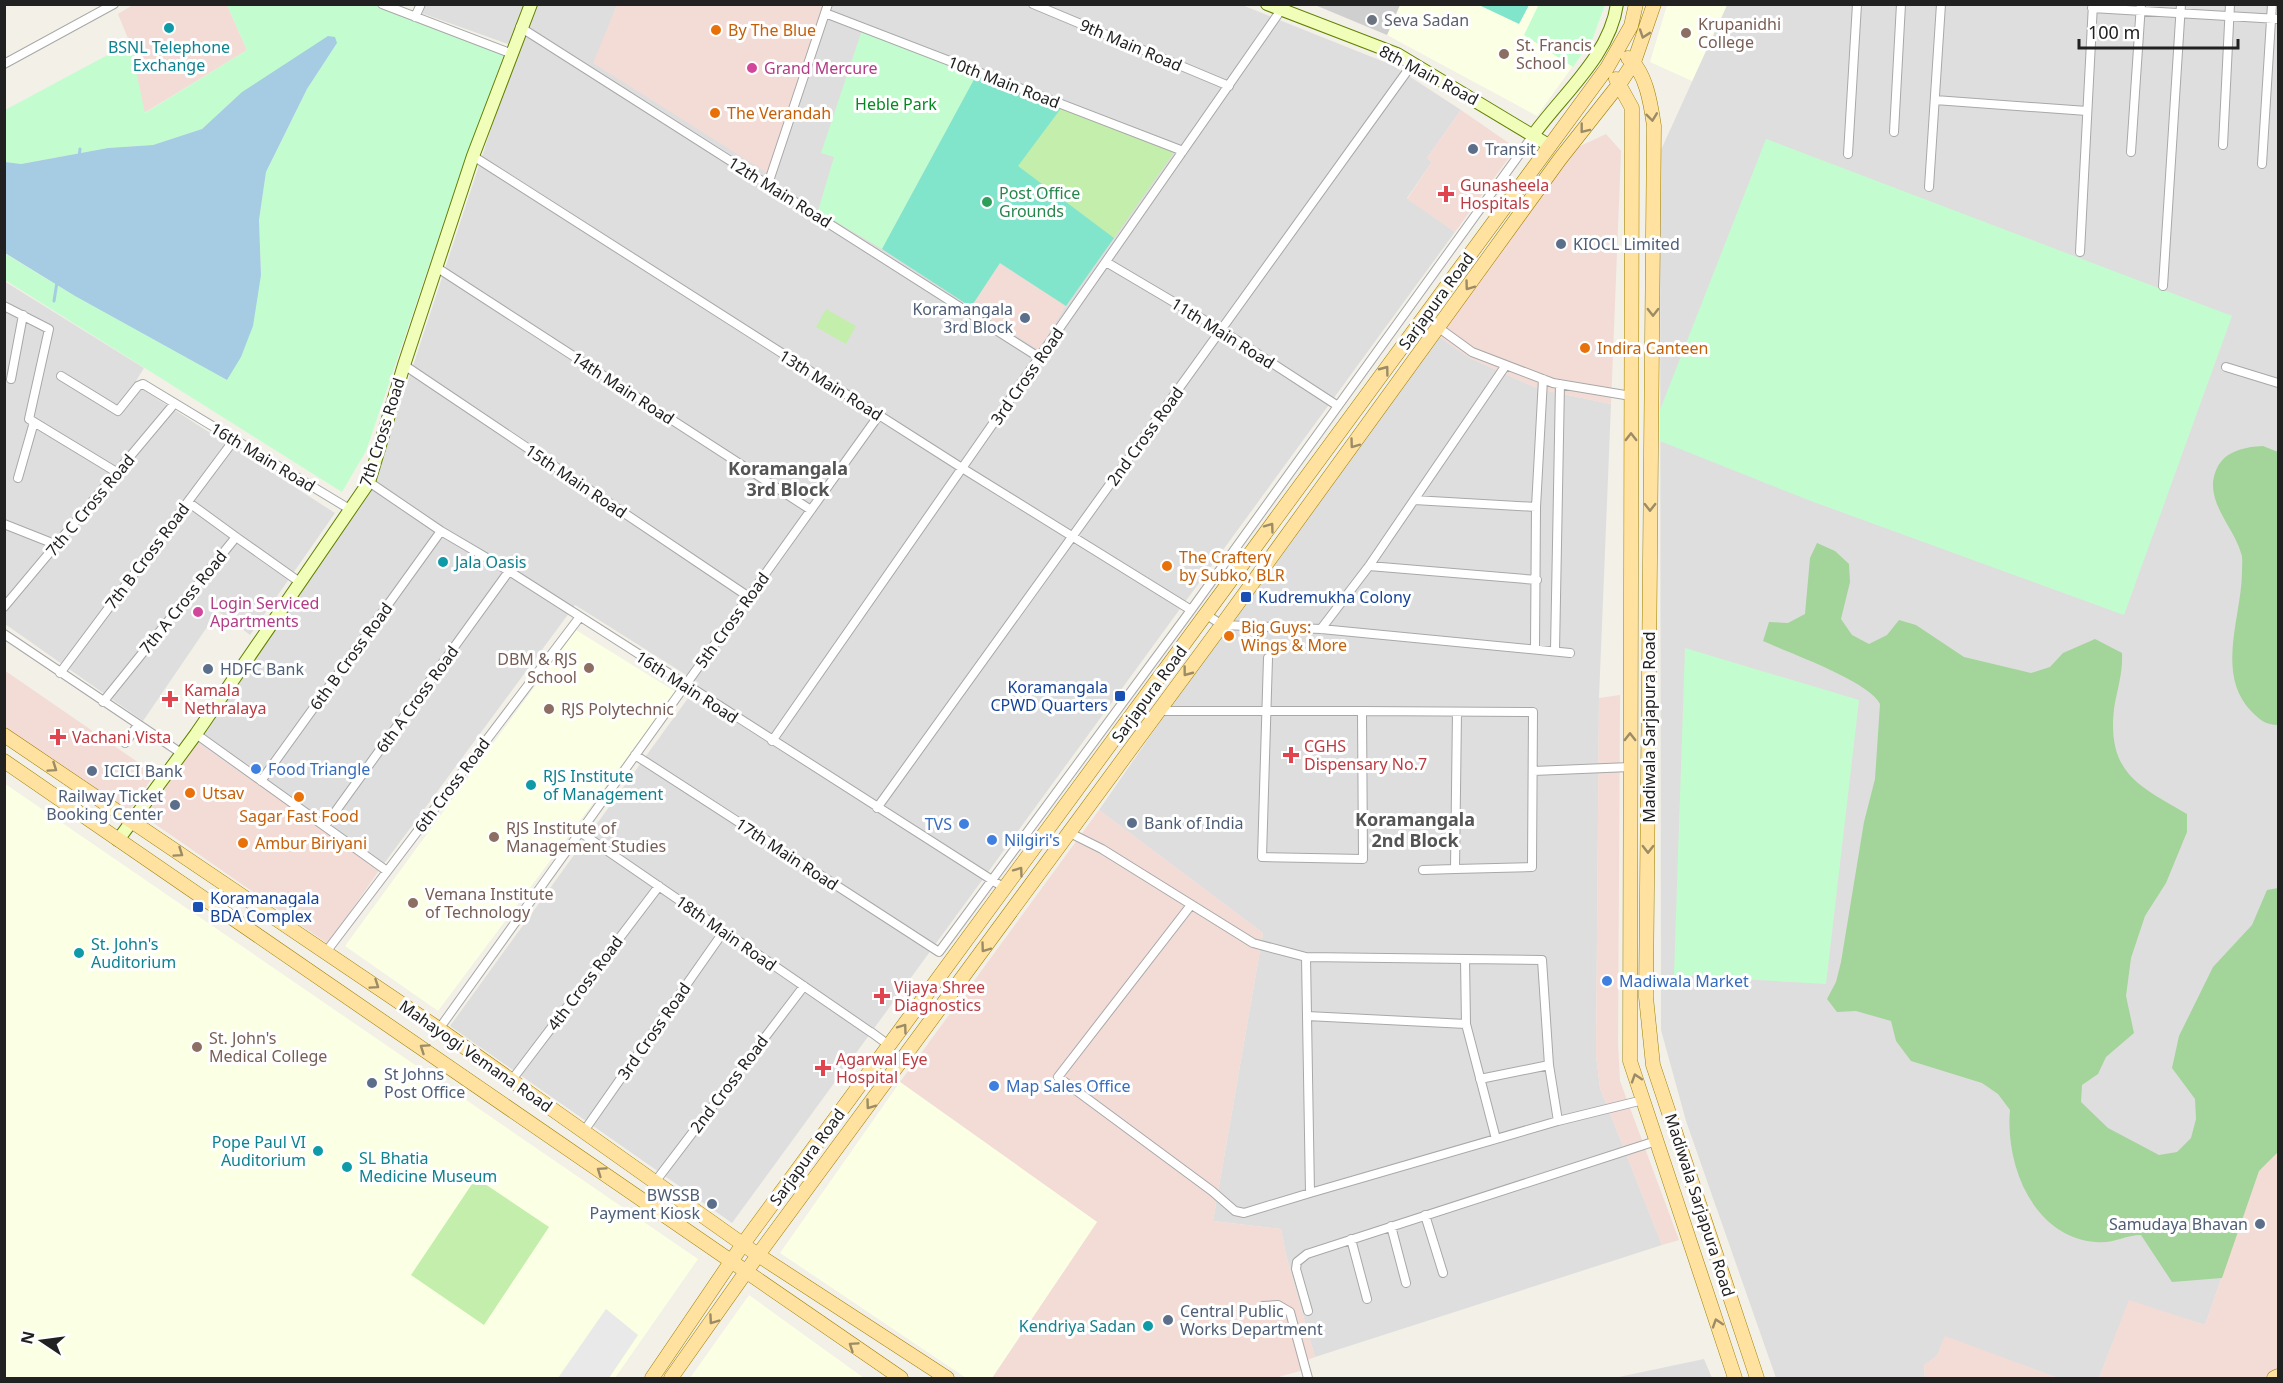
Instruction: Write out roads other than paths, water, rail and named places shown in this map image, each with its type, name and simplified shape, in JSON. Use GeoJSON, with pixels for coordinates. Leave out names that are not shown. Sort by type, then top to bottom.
{"type":"FeatureCollection","features":[{"type":"Feature","properties":{"kind":"main road","name":"Sarjapura Road"},"geometry":{"type":"LineString","coordinates":[[652,1378],[743,1244],[1607,68],[1619,51],[1631,26],[1636,4]]}},
{"type":"Feature","properties":{"kind":"main road","name":"Sarjapura Road"},"geometry":{"type":"LineString","coordinates":[[671,1378],[758,1254],[1070,833],[1560,159],[1620,82],[1634,62],[1654,4]]}},
{"type":"Feature","properties":{"kind":"main road"},"geometry":{"type":"LineString","coordinates":[[1619,51],[1634,62]]}},
{"type":"Feature","properties":{"kind":"main road","name":"Madiwala Sarjapura Road"},"geometry":{"type":"LineString","coordinates":[[1634,62],[1650,101],[1654,126],[1646,997],[1653,1065],[1757,1378]]}},
{"type":"Feature","properties":{"kind":"main road","name":"Madiwala Sarjapura Road"},"geometry":{"type":"LineString","coordinates":[[1607,68],[1620,82],[1632,108],[1630,1061],[1735,1378]]}},
{"type":"Feature","properties":{"kind":"main road"},"geometry":{"type":"LineString","coordinates":[[1410,336],[1425,347]]}},
{"type":"Feature","properties":{"kind":"main road","name":"Mahayogi Vemana Road"},"geometry":{"type":"LineString","coordinates":[[4,735],[439,1029],[743,1244],[947,1378]]}},
{"type":"Feature","properties":{"kind":"main road","name":"Mahayogi Vemana Road"},"geometry":{"type":"LineString","coordinates":[[4,761],[902,1378]]}},
{"type":"Feature","properties":{"kind":"main road"},"geometry":{"type":"LineString","coordinates":[[1630,877],[1648,874]]}},
{"type":"Feature","properties":{"kind":"main road"},"geometry":{"type":"LineString","coordinates":[[2274,1378],[2278,1376]]}},
{"type":"Feature","properties":{"kind":"street"},"geometry":{"type":"LineString","coordinates":[[4,64],[114,4]]}},
{"type":"Feature","properties":{"kind":"street"},"geometry":{"type":"LineString","coordinates":[[382,4],[510,53]]}},
{"type":"Feature","properties":{"kind":"street"},"geometry":{"type":"LineString","coordinates":[[415,17],[421,4]]}},
{"type":"Feature","properties":{"kind":"street","name":"7th Cross Road"},"geometry":{"type":"LineString","coordinates":[[118,840],[196,734],[369,482],[404,365],[473,156],[510,53],[531,4]]}},
{"type":"Feature","properties":{"kind":"street","name":"9th Main Road"},"geometry":{"type":"LineString","coordinates":[[1033,4],[1229,86]]}},
{"type":"Feature","properties":{"kind":"street","name":"8th Main Road"},"geometry":{"type":"LineString","coordinates":[[1267,4],[1397,54],[1534,134],[1550,146]]}},
{"type":"Feature","properties":{"kind":"street","name":"Sarjapura Road"},"geometry":{"type":"LineString","coordinates":[[939,952],[1191,610],[1534,134],[1606,41],[1614,22],[1617,4]]}},
{"type":"Feature","properties":{"kind":"street"},"geometry":{"type":"LineString","coordinates":[[1848,154],[1857,4]]}},
{"type":"Feature","properties":{"kind":"street"},"geometry":{"type":"LineString","coordinates":[[1894,132],[1901,4]]}},
{"type":"Feature","properties":{"kind":"street"},"geometry":{"type":"LineString","coordinates":[[1929,187],[1941,4]]}},
{"type":"Feature","properties":{"kind":"street"},"geometry":{"type":"LineString","coordinates":[[2223,145],[2230,4]]}},
{"type":"Feature","properties":{"kind":"street"},"geometry":{"type":"LineString","coordinates":[[2262,164],[2275,19],[2272,4]]}},
{"type":"Feature","properties":{"kind":"street"},"geometry":{"type":"LineString","coordinates":[[2080,252],[2092,6],[2181,9],[2275,19]]}},
{"type":"Feature","properties":{"kind":"street"},"geometry":{"type":"LineString","coordinates":[[2131,152],[2141,8]]}},
{"type":"Feature","properties":{"kind":"street"},"geometry":{"type":"LineString","coordinates":[[768,184],[826,9]]}},
{"type":"Feature","properties":{"kind":"street","name":"10th Main Road"},"geometry":{"type":"LineString","coordinates":[[826,9],[1183,152]]}},
{"type":"Feature","properties":{"kind":"street"},"geometry":{"type":"LineString","coordinates":[[2163,286],[2181,9]]}},
{"type":"Feature","properties":{"kind":"street","name":"3rd Cross Road"},"geometry":{"type":"LineString","coordinates":[[772,741],[1281,10]]}},
{"type":"Feature","properties":{"kind":"street","name":"12th Main Road"},"geometry":{"type":"LineString","coordinates":[[520,27],[1040,358]]}},
{"type":"Feature","properties":{"kind":"street","name":"2nd Cross Road"},"geometry":{"type":"LineString","coordinates":[[877,808],[1413,63]]}},
{"type":"Feature","properties":{"kind":"street"},"geometry":{"type":"LineString","coordinates":[[1935,100],[2087,111]]}},
{"type":"Feature","properties":{"kind":"street","name":"13th Main Road"},"geometry":{"type":"LineString","coordinates":[[473,156],[879,415],[1191,610]]}},
{"type":"Feature","properties":{"kind":"street","name":"11th Main Road"},"geometry":{"type":"LineString","coordinates":[[1106,262],[1221,330],[1338,406]]}},
{"type":"Feature","properties":{"kind":"street","name":"14th Main Road"},"geometry":{"type":"LineString","coordinates":[[436,267],[811,510]]}},
{"type":"Feature","properties":{"kind":"street"},"geometry":{"type":"LineString","coordinates":[[4,313],[5,306],[48,328],[29,419],[118,473]]}},
{"type":"Feature","properties":{"kind":"street"},"geometry":{"type":"LineString","coordinates":[[11,379],[23,315]]}},
{"type":"Feature","properties":{"kind":"street"},"geometry":{"type":"LineString","coordinates":[[1438,328],[1472,352],[1543,379],[1631,396]]}},
{"type":"Feature","properties":{"kind":"street","name":"15th Main Road"},"geometry":{"type":"LineString","coordinates":[[404,365],[749,597]]}},
{"type":"Feature","properties":{"kind":"street"},"geometry":{"type":"LineString","coordinates":[[1321,629],[1369,566],[1506,365]]}},
{"type":"Feature","properties":{"kind":"street"},"geometry":{"type":"LineString","coordinates":[[2226,367],[2278,383]]}},
{"type":"Feature","properties":{"kind":"street","name":"16th Main Road"},"geometry":{"type":"LineString","coordinates":[[61,376],[118,411],[140,384],[351,510]]}},
{"type":"Feature","properties":{"kind":"street"},"geometry":{"type":"LineString","coordinates":[[1535,648],[1536,507],[1543,379]]}},
{"type":"Feature","properties":{"kind":"street"},"geometry":{"type":"LineString","coordinates":[[1555,651],[1560,384]]}},
{"type":"Feature","properties":{"kind":"street","name":"7th C Cross Road"},"geometry":{"type":"LineString","coordinates":[[5,604],[174,404]]}},
{"type":"Feature","properties":{"kind":"street","name":"5th Cross Road"},"geometry":{"type":"LineString","coordinates":[[439,1029],[879,415]]}},
{"type":"Feature","properties":{"kind":"street"},"geometry":{"type":"LineString","coordinates":[[18,478],[34,422]]}},
{"type":"Feature","properties":{"kind":"street","name":"7th B Cross Road"},"geometry":{"type":"LineString","coordinates":[[60,673],[234,440]]}},
{"type":"Feature","properties":{"kind":"street","name":"16th Main Road"},"geometry":{"type":"LineString","coordinates":[[369,482],[441,531],[509,571],[685,686],[1006,889]]}},
{"type":"Feature","properties":{"kind":"street"},"geometry":{"type":"LineString","coordinates":[[1414,500],[1536,507]]}},
{"type":"Feature","properties":{"kind":"street"},"geometry":{"type":"LineString","coordinates":[[188,501],[236,537]]}},
{"type":"Feature","properties":{"kind":"street"},"geometry":{"type":"LineString","coordinates":[[4,524],[57,545]]}},
{"type":"Feature","properties":{"kind":"street","name":"6th B Cross Road"},"geometry":{"type":"LineString","coordinates":[[261,781],[441,531]]}},
{"type":"Feature","properties":{"kind":"street","name":"7th A Cross Road"},"geometry":{"type":"LineString","coordinates":[[103,702],[236,537],[301,583]]}},
{"type":"Feature","properties":{"kind":"street"},"geometry":{"type":"LineString","coordinates":[[1369,566],[1537,580]]}},
{"type":"Feature","properties":{"kind":"street","name":"6th A Cross Road"},"geometry":{"type":"LineString","coordinates":[[325,826],[509,571]]}},
{"type":"Feature","properties":{"kind":"street"},"geometry":{"type":"LineString","coordinates":[[1207,615],[1222,625],[1321,629],[1570,653]]}},
{"type":"Feature","properties":{"kind":"street","name":"6th Cross Road"},"geometry":{"type":"LineString","coordinates":[[326,952],[579,618]]}},
{"type":"Feature","properties":{"kind":"street"},"geometry":{"type":"LineString","coordinates":[[4,634],[181,753]]}},
{"type":"Feature","properties":{"kind":"street"},"geometry":{"type":"LineString","coordinates":[[1268,658],[1262,857],[1363,859],[1362,711]]}},
{"type":"Feature","properties":{"kind":"street"},"geometry":{"type":"LineString","coordinates":[[1157,711],[1533,712],[1532,867],[1423,870]]}},
{"type":"Feature","properties":{"kind":"street"},"geometry":{"type":"LineString","coordinates":[[1455,869],[1457,712]]}},
{"type":"Feature","properties":{"kind":"street"},"geometry":{"type":"LineString","coordinates":[[125,743],[138,725]]}},
{"type":"Feature","properties":{"kind":"street"},"geometry":{"type":"LineString","coordinates":[[196,734],[387,871]]}},
{"type":"Feature","properties":{"kind":"street","name":"17th Main Road"},"geometry":{"type":"LineString","coordinates":[[635,755],[939,952]]}},
{"type":"Feature","properties":{"kind":"street"},"geometry":{"type":"LineString","coordinates":[[1533,771],[1630,767]]}},
{"type":"Feature","properties":{"kind":"street","name":"18th Main Road"},"geometry":{"type":"LineString","coordinates":[[580,832],[890,1046]]}},
{"type":"Feature","properties":{"kind":"street"},"geometry":{"type":"LineString","coordinates":[[1070,833],[1102,849],[1252,943],[1306,957],[1542,960],[1549,1065],[1558,1121]]}},
{"type":"Feature","properties":{"kind":"street","name":"4th Cross Road"},"geometry":{"type":"LineString","coordinates":[[511,1080],[659,886]]}},
{"type":"Feature","properties":{"kind":"street"},"geometry":{"type":"LineString","coordinates":[[1191,905],[1058,1077],[1212,1191],[1234,1211],[1244,1213],[1558,1121],[1642,1100]]}},
{"type":"Feature","properties":{"kind":"street","name":"3rd Cross Road"},"geometry":{"type":"LineString","coordinates":[[584,1131],[724,931]]}},
{"type":"Feature","properties":{"kind":"street"},"geometry":{"type":"LineString","coordinates":[[1306,957],[1310,1193]]}},
{"type":"Feature","properties":{"kind":"street"},"geometry":{"type":"LineString","coordinates":[[1465,959],[1466,1024],[1496,1139]]}},
{"type":"Feature","properties":{"kind":"street","name":"2nd Cross Road"},"geometry":{"type":"LineString","coordinates":[[655,1182],[804,986]]}},
{"type":"Feature","properties":{"kind":"street"},"geometry":{"type":"LineString","coordinates":[[1307,1016],[1466,1024]]}},
{"type":"Feature","properties":{"kind":"street"},"geometry":{"type":"LineString","coordinates":[[1480,1078],[1549,1065]]}},
{"type":"Feature","properties":{"kind":"street"},"geometry":{"type":"LineString","coordinates":[[1308,1311],[1296,1269],[1297,1262],[1317,1249],[1656,1141]]}},
{"type":"Feature","properties":{"kind":"street"},"geometry":{"type":"LineString","coordinates":[[1425,1215],[1443,1274]]}},
{"type":"Feature","properties":{"kind":"street"},"geometry":{"type":"LineString","coordinates":[[1391,1226],[1406,1283]]}},
{"type":"Feature","properties":{"kind":"street"},"geometry":{"type":"LineString","coordinates":[[1351,1239],[1367,1299]]}},
{"type":"Feature","properties":{"kind":"street"},"geometry":{"type":"LineString","coordinates":[[1263,1306],[1278,1305],[1290,1312],[1308,1378]]}},
{"type":"Feature","properties":{"kind":"water"},"geometry":{"type":"Polygon","coordinates":[[[328,36],[335,37],[337,43],[307,89],[266,172],[259,220],[261,275],[253,326],[241,357],[227,380],[75,296],[5,253],[5,162],[21,164],[108,148],[153,145],[202,129],[242,92],[328,36]]]}},
{"type":"Feature","properties":{"kind":"waterway"},"geometry":{"type":"LineString","coordinates":[[79,157],[80,149]]}},
{"type":"Feature","properties":{"kind":"waterway"},"geometry":{"type":"LineString","coordinates":[[54,301],[57,282]]}},
{"type":"Feature","properties":{"kind":"place","name":"Seva Sadan"},"geometry":{"type":"Point","coordinates":[1372,20]}},
{"type":"Feature","properties":{"kind":"place","name":"BSNL Telephone Exchange"},"geometry":{"type":"Point","coordinates":[169,28]}},
{"type":"Feature","properties":{"kind":"place","name":"By The Blue"},"geometry":{"type":"Point","coordinates":[716,30]}},
{"type":"Feature","properties":{"kind":"place","name":"Krupanidhi College"},"geometry":{"type":"Point","coordinates":[1686,33]}},
{"type":"Feature","properties":{"kind":"place","name":"St. Francis School"},"geometry":{"type":"Point","coordinates":[1504,54]}},
{"type":"Feature","properties":{"kind":"place","name":"Grand Mercure"},"geometry":{"type":"Point","coordinates":[752,68]}},
{"type":"Feature","properties":{"kind":"place","name":"The Verandah"},"geometry":{"type":"Point","coordinates":[715,113]}},
{"type":"Feature","properties":{"kind":"place","name":"Transit"},"geometry":{"type":"Point","coordinates":[1473,149]}},
{"type":"Feature","properties":{"kind":"place","name":"Gunasheela Hospitals"},"geometry":{"type":"Point","coordinates":[1446,194]}},
{"type":"Feature","properties":{"kind":"place","name":"Post Office Grounds"},"geometry":{"type":"Point","coordinates":[987,202]}},
{"type":"Feature","properties":{"kind":"place","name":"KIOCL Limited"},"geometry":{"type":"Point","coordinates":[1561,244]}},
{"type":"Feature","properties":{"kind":"place","name":"Koramangala 3rd Block"},"geometry":{"type":"Point","coordinates":[1025,318]}},
{"type":"Feature","properties":{"kind":"place","name":"Indira Canteen"},"geometry":{"type":"Point","coordinates":[1585,348]}},
{"type":"Feature","properties":{"kind":"place","name":"Jala Oasis"},"geometry":{"type":"Point","coordinates":[443,562]}},
{"type":"Feature","properties":{"kind":"place","name":"The Craftery by Subko, BLR"},"geometry":{"type":"Point","coordinates":[1167,566]}},
{"type":"Feature","properties":{"kind":"place","name":"Kudremukha Colony"},"geometry":{"type":"Point","coordinates":[1246,597]}},
{"type":"Feature","properties":{"kind":"place","name":"Login Serviced Apartments"},"geometry":{"type":"Point","coordinates":[198,612]}},
{"type":"Feature","properties":{"kind":"place","name":"Big Guys: Wings & More"},"geometry":{"type":"Point","coordinates":[1229,636]}},
{"type":"Feature","properties":{"kind":"place","name":"DBM & RJS School"},"geometry":{"type":"Point","coordinates":[589,668]}},
{"type":"Feature","properties":{"kind":"place","name":"HDFC Bank"},"geometry":{"type":"Point","coordinates":[208,669]}},
{"type":"Feature","properties":{"kind":"place","name":"Koramangala CPWD Quarters"},"geometry":{"type":"Point","coordinates":[1120,696]}},
{"type":"Feature","properties":{"kind":"place","name":"Kamala Nethralaya"},"geometry":{"type":"Point","coordinates":[170,699]}},
{"type":"Feature","properties":{"kind":"place","name":"RJS Polytechnic"},"geometry":{"type":"Point","coordinates":[549,709]}},
{"type":"Feature","properties":{"kind":"place","name":"Vachani Vista"},"geometry":{"type":"Point","coordinates":[58,737]}},
{"type":"Feature","properties":{"kind":"place","name":"CGHS Dispensary No.7"},"geometry":{"type":"Point","coordinates":[1291,755]}},
{"type":"Feature","properties":{"kind":"place","name":"Food Triangle"},"geometry":{"type":"Point","coordinates":[256,769]}},
{"type":"Feature","properties":{"kind":"place","name":"ICICI Bank"},"geometry":{"type":"Point","coordinates":[92,771]}},
{"type":"Feature","properties":{"kind":"place","name":"RJS Institute of Management"},"geometry":{"type":"Point","coordinates":[531,785]}},
{"type":"Feature","properties":{"kind":"place","name":"Utsav"},"geometry":{"type":"Point","coordinates":[190,793]}},
{"type":"Feature","properties":{"kind":"place","name":"Sagar Fast Food"},"geometry":{"type":"Point","coordinates":[299,797]}},
{"type":"Feature","properties":{"kind":"place","name":"Railway Ticket Booking Center"},"geometry":{"type":"Point","coordinates":[175,805]}},
{"type":"Feature","properties":{"kind":"place","name":"Bank of India"},"geometry":{"type":"Point","coordinates":[1132,823]}},
{"type":"Feature","properties":{"kind":"place","name":"TVS"},"geometry":{"type":"Point","coordinates":[964,824]}},
{"type":"Feature","properties":{"kind":"place","name":"RJS Institute of Management Studies"},"geometry":{"type":"Point","coordinates":[494,837]}},
{"type":"Feature","properties":{"kind":"place","name":"Nilgiri's"},"geometry":{"type":"Point","coordinates":[992,840]}},
{"type":"Feature","properties":{"kind":"place","name":"Ambur Biriyani"},"geometry":{"type":"Point","coordinates":[243,843]}},
{"type":"Feature","properties":{"kind":"place","name":"Vemana Institute of Technology"},"geometry":{"type":"Point","coordinates":[413,903]}},
{"type":"Feature","properties":{"kind":"place","name":"Koramanagala BDA Complex"},"geometry":{"type":"Point","coordinates":[198,907]}},
{"type":"Feature","properties":{"kind":"place","name":"St. John's Auditorium"},"geometry":{"type":"Point","coordinates":[79,953]}},
{"type":"Feature","properties":{"kind":"place","name":"Madiwala Market"},"geometry":{"type":"Point","coordinates":[1607,981]}},
{"type":"Feature","properties":{"kind":"place","name":"Vijaya Shree Diagnostics"},"geometry":{"type":"Point","coordinates":[882,996]}},
{"type":"Feature","properties":{"kind":"place","name":"St. John's Medical College"},"geometry":{"type":"Point","coordinates":[197,1047]}},
{"type":"Feature","properties":{"kind":"place","name":"Agarwal Eye Hospital"},"geometry":{"type":"Point","coordinates":[823,1068]}},
{"type":"Feature","properties":{"kind":"place","name":"St Johns Post Office"},"geometry":{"type":"Point","coordinates":[372,1083]}},
{"type":"Feature","properties":{"kind":"place","name":"Map Sales Office"},"geometry":{"type":"Point","coordinates":[994,1086]}},
{"type":"Feature","properties":{"kind":"place","name":"Pope Paul VI Auditorium"},"geometry":{"type":"Point","coordinates":[318,1151]}},
{"type":"Feature","properties":{"kind":"place","name":"SL Bhatia Medicine Museum"},"geometry":{"type":"Point","coordinates":[347,1167]}},
{"type":"Feature","properties":{"kind":"place","name":"BWSSB Payment Kiosk"},"geometry":{"type":"Point","coordinates":[712,1204]}},
{"type":"Feature","properties":{"kind":"place","name":"Samudaya Bhavan"},"geometry":{"type":"Point","coordinates":[2260,1224]}},
{"type":"Feature","properties":{"kind":"place","name":"Central Public Works Department"},"geometry":{"type":"Point","coordinates":[1168,1320]}},
{"type":"Feature","properties":{"kind":"place","name":"Kendriya Sadan"},"geometry":{"type":"Point","coordinates":[1148,1326]}},
{"type":"Feature","properties":{"kind":"district","name":"Koramangala 3rd Block"},"geometry":{"type":"Point","coordinates":[788,479]}},
{"type":"Feature","properties":{"kind":"district","name":"Koramangala 2nd Block"},"geometry":{"type":"Point","coordinates":[1415,830]}},
{"type":"Feature","properties":{"kind":"park label","name":"Heble Park"},"geometry":{"type":"Point","coordinates":[896,104]}}]}
